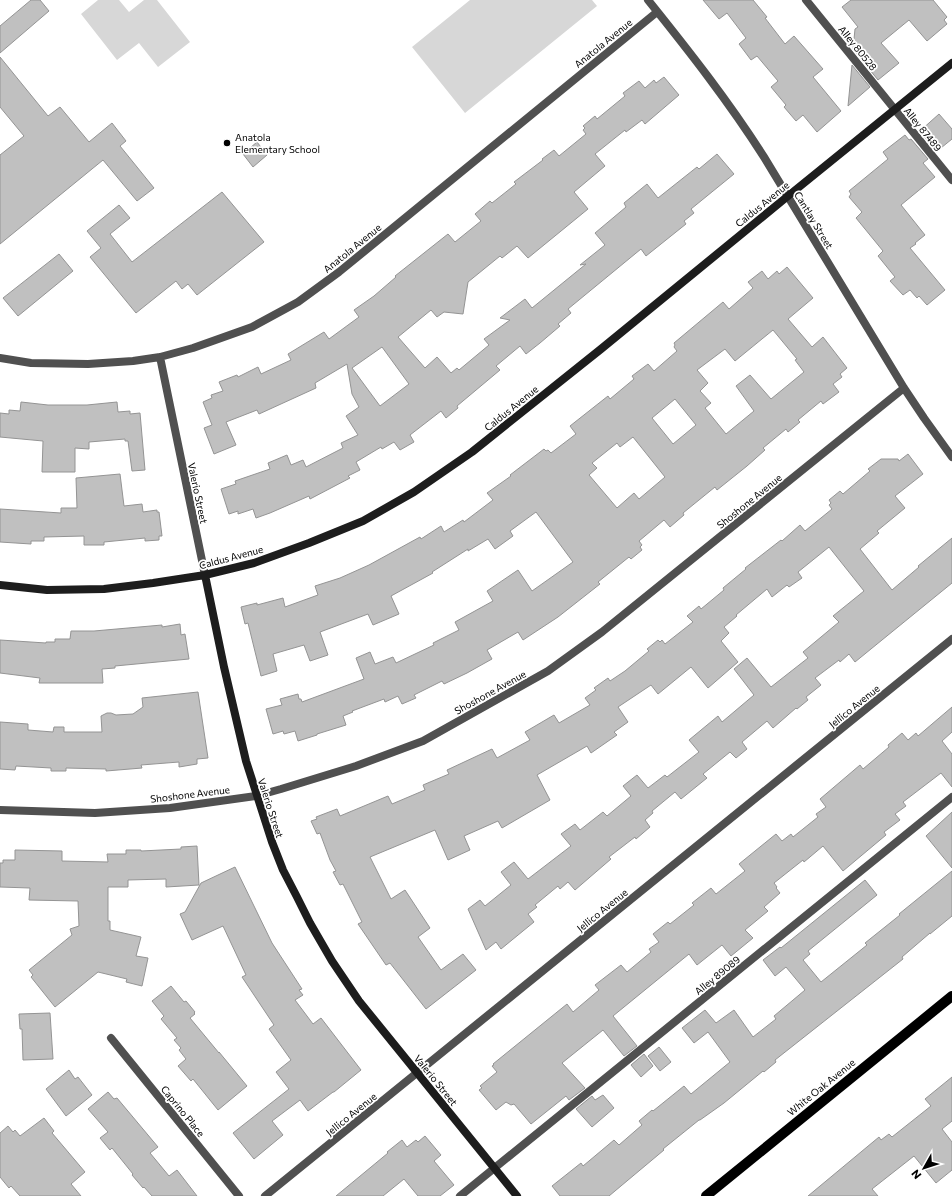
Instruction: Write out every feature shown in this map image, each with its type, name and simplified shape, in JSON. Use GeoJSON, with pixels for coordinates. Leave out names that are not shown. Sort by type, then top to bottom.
{"type":"FeatureCollection","features":[{"type":"Feature","properties":{"kind":"main road","name":"White Oak Avenue"},"geometry":{"type":"LineString","coordinates":[[706,1196],[952,996]]}},
{"type":"Feature","properties":{"kind":"street","name":"Cantlay Street"},"geometry":{"type":"LineString","coordinates":[[648,0],[728,103],[764,157],[904,388],[952,457]]}},
{"type":"Feature","properties":{"kind":"street","name":"Alley 80528"},"geometry":{"type":"LineString","coordinates":[[806,0],[894,109]]}},
{"type":"Feature","properties":{"kind":"street","name":"Anatola Avenue"},"geometry":{"type":"LineString","coordinates":[[0,358],[31,363],[88,364],[133,361],[160,357],[193,348],[252,327],[298,302],[339,272],[657,12]]}},
{"type":"Feature","properties":{"kind":"street","name":"Caldus Avenue"},"geometry":{"type":"LineString","coordinates":[[0,585],[48,590],[104,589],[205,575],[254,563],[310,543],[363,521],[414,492],[472,452],[601,349],[894,109],[952,64]]}},
{"type":"Feature","properties":{"kind":"street","name":"Alley 87489"},"geometry":{"type":"LineString","coordinates":[[894,109],[952,180]]}},
{"type":"Feature","properties":{"kind":"street","name":"Valerio Street"},"geometry":{"type":"LineString","coordinates":[[160,357],[224,666],[246,761],[256,796],[283,870],[310,923],[332,961],[359,1001],[516,1196]]}},
{"type":"Feature","properties":{"kind":"street","name":"Shoshone Avenue"},"geometry":{"type":"LineString","coordinates":[[0,810],[95,813],[170,808],[256,796],[356,766],[423,741],[548,671],[602,632],[904,388]]}},
{"type":"Feature","properties":{"kind":"street","name":"Jellico Avenue"},"geometry":{"type":"LineString","coordinates":[[265,1196],[952,639]]}},
{"type":"Feature","properties":{"kind":"street","name":"Alley 89089"},"geometry":{"type":"LineString","coordinates":[[460,1196],[952,797]]}},
{"type":"Feature","properties":{"kind":"street","name":"Caprino Place"},"geometry":{"type":"LineString","coordinates":[[111,1038],[239,1196]]}},
{"type":"Feature","properties":{"kind":"shaded area"},"geometry":{"type":"Polygon","coordinates":[[[98,0],[119,0],[129,12],[144,0],[157,0],[190,42],[158,67],[139,43],[117,60],[81,14],[98,0]]]}},
{"type":"Feature","properties":{"kind":"shaded area"},"geometry":{"type":"Polygon","coordinates":[[[470,0],[592,0],[597,6],[465,113],[412,47],[470,0]]]}},
{"type":"Feature","properties":{"kind":"building"},"geometry":{"type":"Polygon","coordinates":[[[31,0],[40,0],[49,11],[0,53],[0,26],[31,0]]]}},
{"type":"Feature","properties":{"kind":"building"},"geometry":{"type":"Polygon","coordinates":[[[703,0],[753,0],[767,17],[765,18],[785,44],[794,36],[823,69],[813,77],[841,111],[817,132],[803,115],[796,121],[784,107],[786,105],[771,87],[778,81],[757,56],[751,60],[739,44],[746,38],[727,13],[719,19],[703,0]]]}},
{"type":"Feature","properties":{"kind":"building"},"geometry":{"type":"Polygon","coordinates":[[[851,0],[933,0],[947,17],[944,20],[947,24],[927,41],[909,20],[881,43],[899,63],[878,80],[853,49],[855,29],[858,27],[842,7],[851,0]]]}},
{"type":"Feature","properties":{"kind":"building"},"geometry":{"type":"Polygon","coordinates":[[[0,57],[48,116],[60,107],[89,142],[112,123],[126,141],[120,146],[154,188],[137,201],[103,160],[0,244],[0,155],[24,136],[0,107],[0,57]]]}},
{"type":"Feature","properties":{"kind":"building"},"geometry":{"type":"Polygon","coordinates":[[[852,65],[870,87],[848,106],[852,65]]]}},
{"type":"Feature","properties":{"kind":"building"},"geometry":{"type":"Polygon","coordinates":[[[664,77],[679,95],[645,124],[642,120],[626,132],[625,130],[595,154],[605,166],[574,192],[588,209],[528,258],[517,246],[502,258],[500,256],[468,282],[463,314],[444,312],[437,317],[431,310],[398,337],[425,368],[437,357],[451,373],[457,368],[459,370],[489,345],[484,339],[510,320],[500,318],[525,299],[532,308],[586,264],[580,265],[605,245],[595,233],[626,207],[624,203],[647,184],[658,198],[697,167],[699,169],[717,154],[734,174],[691,209],[694,213],[684,221],[686,224],[646,256],[641,249],[568,309],[571,313],[558,324],[560,326],[540,343],[526,354],[520,346],[496,366],[500,370],[457,406],[458,408],[446,418],[441,411],[410,435],[414,442],[400,450],[394,442],[382,449],[381,447],[356,462],[360,470],[348,476],[350,478],[310,499],[309,496],[256,518],[253,509],[238,514],[238,511],[229,514],[221,489],[236,484],[235,481],[270,469],[268,463],[287,455],[291,465],[303,460],[306,467],[343,448],[341,443],[358,435],[346,416],[359,407],[352,394],[347,364],[315,383],[316,388],[259,414],[257,410],[226,422],[236,445],[214,454],[204,428],[212,425],[203,402],[212,398],[211,395],[223,391],[219,382],[237,375],[238,377],[258,367],[261,374],[291,360],[288,354],[324,332],[329,339],[359,317],[354,310],[374,296],[396,277],[395,276],[448,234],[455,242],[481,221],[475,214],[490,201],[492,203],[516,184],[514,182],[554,150],[559,156],[586,134],[583,130],[585,128],[583,126],[595,116],[597,119],[625,96],[623,93],[639,81],[645,88],[654,80],[656,83],[664,77]],[[382,347],[352,368],[380,406],[409,384],[382,347]]]}},
{"type":"Feature","properties":{"kind":"building"},"geometry":{"type":"Polygon","coordinates":[[[939,114],[952,129],[952,139],[936,152],[920,131],[939,114]]]}},
{"type":"Feature","properties":{"kind":"building"},"geometry":{"type":"Polygon","coordinates":[[[905,135],[909,140],[911,139],[928,159],[923,163],[935,177],[901,205],[925,235],[910,248],[945,290],[927,305],[919,296],[917,298],[910,290],[903,295],[890,281],[895,277],[878,256],[883,251],[856,218],[862,212],[849,197],[851,194],[849,191],[888,159],[883,152],[905,135]]]}},
{"type":"Feature","properties":{"kind":"building"},"geometry":{"type":"Polygon","coordinates":[[[257,142],[267,155],[253,167],[243,154],[257,142]]]}},
{"type":"Feature","properties":{"kind":"building"},"geometry":{"type":"Polygon","coordinates":[[[222,192],[264,242],[197,295],[188,284],[182,289],[176,281],[136,313],[90,257],[101,248],[87,231],[119,205],[130,218],[110,234],[132,262],[222,192]]]}},
{"type":"Feature","properties":{"kind":"building"},"geometry":{"type":"Polygon","coordinates":[[[59,254],[73,271],[18,316],[3,298],[59,254]]]}},
{"type":"Feature","properties":{"kind":"building"},"geometry":{"type":"Polygon","coordinates":[[[787,267],[813,298],[788,319],[812,347],[823,337],[847,368],[840,374],[842,377],[833,384],[839,392],[823,404],[821,401],[798,420],[800,422],[788,432],[786,429],[763,448],[765,450],[747,466],[717,490],[715,487],[683,513],[684,515],[670,527],[664,520],[639,541],[642,545],[640,547],[642,550],[631,559],[629,557],[598,582],[600,584],[558,617],[523,640],[518,632],[487,650],[492,659],[444,684],[442,681],[414,695],[416,698],[402,704],[398,696],[385,702],[384,699],[352,711],[353,712],[343,716],[346,725],[317,735],[298,741],[295,731],[284,734],[283,731],[273,734],[266,709],[282,705],[280,699],[298,694],[299,699],[301,699],[302,702],[364,679],[356,658],[370,652],[375,664],[393,657],[396,663],[434,645],[433,643],[459,630],[455,622],[493,601],[487,591],[518,570],[532,591],[573,562],[536,512],[510,531],[513,536],[495,549],[488,539],[468,551],[468,549],[432,572],[433,573],[391,596],[399,614],[373,625],[368,614],[320,632],[328,655],[310,661],[304,645],[273,654],[277,671],[261,676],[248,623],[245,624],[241,607],[257,603],[257,605],[283,598],[285,607],[318,595],[315,586],[340,578],[369,565],[420,537],[421,539],[441,526],[444,532],[463,520],[464,522],[493,500],[487,493],[511,476],[510,475],[544,449],[551,453],[576,434],[570,426],[608,396],[610,399],[634,379],[632,376],[648,364],[654,371],[677,351],[674,347],[674,343],[723,302],[729,309],[753,288],[748,282],[762,271],[768,279],[777,271],[779,274],[787,267]],[[773,330],[735,361],[725,349],[697,370],[708,383],[700,391],[711,403],[705,408],[726,434],[754,411],[736,386],[750,375],[771,399],[804,372],[795,360],[797,359],[773,330]],[[675,399],[652,418],[673,444],[696,425],[675,399]],[[633,437],[620,447],[617,443],[592,463],[597,468],[589,475],[617,508],[634,493],[639,499],[665,477],[633,437]]]}},
{"type":"Feature","properties":{"kind":"building"},"geometry":{"type":"Polygon","coordinates":[[[21,402],[48,405],[87,405],[117,402],[118,412],[130,411],[130,414],[140,413],[145,470],[132,471],[128,441],[125,441],[125,439],[89,442],[89,449],[75,448],[75,472],[42,472],[43,441],[0,437],[0,413],[9,414],[9,410],[20,411],[21,402]]]}},
{"type":"Feature","properties":{"kind":"building"},"geometry":{"type":"Polygon","coordinates":[[[908,454],[923,474],[895,496],[905,508],[877,531],[879,533],[860,549],[892,590],[952,538],[952,583],[855,662],[849,654],[840,662],[839,660],[815,678],[821,685],[806,697],[808,700],[797,709],[796,708],[773,728],[767,721],[742,742],[747,749],[736,758],[730,752],[703,774],[707,778],[681,799],[675,792],[652,811],[653,813],[645,820],[650,827],[636,839],[635,837],[609,857],[611,859],[575,890],[568,882],[560,889],[558,886],[535,905],[537,907],[528,914],[534,922],[501,949],[496,942],[486,950],[468,909],[480,900],[485,906],[511,885],[501,872],[514,862],[528,879],[571,846],[561,834],[575,824],[580,830],[603,812],[607,816],[631,796],[623,786],[637,775],[648,788],[665,775],[667,777],[699,752],[689,740],[718,716],[722,722],[754,695],[734,669],[747,658],[771,687],[808,658],[803,652],[839,622],[833,616],[864,591],[829,547],[798,572],[802,578],[789,587],[787,585],[772,597],[767,589],[724,627],[729,633],[721,641],[738,662],[708,688],[691,667],[658,694],[651,685],[618,707],[628,722],[614,732],[617,735],[591,753],[587,746],[537,775],[550,800],[502,828],[498,821],[464,836],[470,850],[448,860],[435,830],[370,857],[391,899],[405,890],[430,928],[418,937],[441,970],[463,954],[476,970],[426,1009],[390,963],[386,965],[358,924],[362,922],[343,884],[340,885],[333,872],[336,871],[330,860],[320,833],[317,834],[311,821],[317,819],[316,817],[337,809],[340,816],[388,796],[392,804],[425,790],[423,785],[449,774],[447,770],[492,749],[497,758],[530,740],[525,732],[554,715],[559,723],[590,705],[585,698],[596,690],[594,688],[608,678],[610,681],[625,671],[649,651],[647,649],[658,640],[660,642],[662,640],[665,644],[693,622],[687,616],[699,606],[701,609],[724,590],[723,588],[746,569],[745,568],[781,540],[782,541],[800,525],[805,531],[832,509],[829,505],[831,503],[829,500],[840,491],[843,494],[870,471],[868,469],[881,459],[898,459],[899,461],[908,454]]]}},
{"type":"Feature","properties":{"kind":"building"},"geometry":{"type":"Polygon","coordinates":[[[120,474],[124,506],[142,504],[143,512],[157,510],[157,512],[159,512],[162,536],[159,536],[159,540],[145,541],[145,538],[104,542],[104,545],[84,545],[84,536],[44,537],[44,541],[31,541],[31,544],[0,542],[0,509],[61,513],[61,508],[77,508],[76,478],[120,474]]]}},
{"type":"Feature","properties":{"kind":"building"},"geometry":{"type":"Polygon","coordinates":[[[180,624],[181,635],[185,634],[189,659],[115,666],[115,668],[102,669],[103,683],[39,683],[40,678],[0,673],[0,640],[46,643],[55,642],[55,639],[70,639],[71,631],[94,631],[162,625],[162,627],[180,624]]]}},
{"type":"Feature","properties":{"kind":"building"},"geometry":{"type":"Polygon","coordinates":[[[198,692],[208,758],[197,759],[197,764],[179,767],[179,762],[141,765],[142,768],[106,771],[106,769],[66,768],[66,771],[51,771],[51,768],[16,766],[15,770],[0,769],[0,722],[28,724],[28,730],[53,732],[54,727],[64,727],[64,732],[102,732],[101,716],[107,713],[116,715],[133,714],[143,707],[142,698],[198,692]]]}},
{"type":"Feature","properties":{"kind":"building"},"geometry":{"type":"Polygon","coordinates":[[[952,707],[952,732],[942,741],[952,754],[952,787],[941,773],[903,802],[906,806],[895,814],[900,820],[884,832],[886,835],[843,871],[823,846],[804,862],[803,860],[774,883],[780,893],[764,907],[768,911],[745,930],[753,938],[731,956],[722,945],[697,965],[689,954],[613,1016],[637,1046],[624,1056],[603,1030],[562,1063],[585,1088],[569,1100],[566,1096],[531,1124],[514,1104],[511,1105],[506,1102],[496,1110],[479,1090],[482,1088],[480,1086],[497,1072],[492,1066],[494,1065],[493,1064],[567,1004],[573,1012],[599,990],[595,985],[621,965],[627,972],[651,952],[649,949],[659,942],[653,934],[668,922],[670,924],[694,905],[692,903],[711,888],[716,894],[745,871],[739,864],[776,834],[782,841],[791,834],[793,837],[818,817],[816,814],[826,807],[820,799],[860,765],[863,769],[889,747],[888,745],[902,733],[908,740],[916,733],[918,736],[952,707]]]}},
{"type":"Feature","properties":{"kind":"building"},"geometry":{"type":"Polygon","coordinates":[[[952,812],[952,868],[926,836],[952,812]]]}},
{"type":"Feature","properties":{"kind":"building"},"geometry":{"type":"Polygon","coordinates":[[[197,846],[199,885],[166,887],[166,879],[128,880],[128,887],[108,887],[108,921],[110,921],[110,930],[141,937],[136,956],[148,958],[142,986],[126,982],[127,979],[98,972],[55,1007],[31,977],[33,975],[29,970],[72,935],[70,929],[79,926],[78,901],[29,900],[30,888],[0,887],[0,863],[3,863],[3,860],[15,860],[15,850],[62,851],[62,861],[108,862],[107,854],[126,854],[126,850],[141,851],[181,849],[181,847],[197,846]]]}},
{"type":"Feature","properties":{"kind":"building"},"geometry":{"type":"Polygon","coordinates":[[[235,867],[272,943],[302,989],[299,990],[303,995],[295,1000],[313,1024],[321,1018],[361,1070],[308,1111],[300,1100],[272,1121],[283,1135],[254,1159],[233,1133],[289,1089],[276,1072],[291,1060],[269,1029],[274,1025],[242,977],[246,975],[223,926],[192,940],[180,914],[185,912],[201,883],[235,867]]]}},
{"type":"Feature","properties":{"kind":"building"},"geometry":{"type":"Polygon","coordinates":[[[952,871],[952,916],[902,957],[903,959],[775,1060],[776,1062],[764,1072],[763,1071],[724,1103],[699,1120],[663,1149],[664,1150],[609,1196],[560,1196],[552,1186],[581,1163],[583,1166],[614,1140],[619,1145],[642,1125],[639,1121],[684,1086],[691,1094],[730,1062],[708,1032],[694,1043],[682,1028],[705,1010],[716,1023],[734,1010],[753,1037],[776,1019],[774,1016],[805,990],[786,967],[775,976],[763,960],[780,947],[781,948],[865,880],[877,895],[808,951],[810,954],[803,960],[821,982],[867,945],[865,943],[952,871]]]}},
{"type":"Feature","properties":{"kind":"building"},"geometry":{"type":"Polygon","coordinates":[[[171,986],[184,1002],[186,1001],[195,1012],[195,1014],[190,1018],[247,1086],[218,1110],[193,1079],[191,1081],[178,1066],[186,1059],[179,1050],[181,1048],[174,1040],[177,1038],[161,1019],[164,1016],[152,1001],[171,986]]]}},
{"type":"Feature","properties":{"kind":"building"},"geometry":{"type":"Polygon","coordinates":[[[50,1013],[53,1059],[23,1060],[22,1029],[20,1029],[19,1014],[50,1013]]]}},
{"type":"Feature","properties":{"kind":"building"},"geometry":{"type":"Polygon","coordinates":[[[659,1047],[671,1062],[660,1071],[648,1056],[659,1047]]]}},
{"type":"Feature","properties":{"kind":"building"},"geometry":{"type":"Polygon","coordinates":[[[644,1054],[653,1066],[641,1077],[631,1065],[644,1054]]]}},
{"type":"Feature","properties":{"kind":"building"},"geometry":{"type":"Polygon","coordinates":[[[69,1070],[75,1079],[78,1077],[92,1095],[66,1116],[46,1089],[69,1070]]]}},
{"type":"Feature","properties":{"kind":"building"},"geometry":{"type":"Polygon","coordinates":[[[952,1077],[952,1121],[942,1129],[952,1142],[952,1170],[936,1183],[914,1156],[872,1189],[878,1196],[808,1196],[879,1137],[881,1140],[889,1134],[892,1137],[931,1106],[925,1099],[952,1077]]]}},
{"type":"Feature","properties":{"kind":"building"},"geometry":{"type":"Polygon","coordinates":[[[108,1092],[114,1099],[117,1098],[158,1147],[150,1153],[169,1176],[177,1170],[197,1196],[152,1196],[132,1175],[133,1174],[112,1148],[110,1150],[100,1138],[108,1132],[88,1109],[108,1092]]]}},
{"type":"Feature","properties":{"kind":"building"},"geometry":{"type":"Polygon","coordinates":[[[603,1095],[614,1108],[592,1127],[576,1109],[592,1096],[595,1100],[603,1095]]]}},
{"type":"Feature","properties":{"kind":"building"},"geometry":{"type":"Polygon","coordinates":[[[44,1118],[54,1131],[52,1133],[85,1172],[71,1184],[81,1196],[20,1196],[11,1186],[9,1188],[0,1177],[0,1133],[8,1126],[13,1132],[15,1130],[20,1136],[44,1118]]]}},
{"type":"Feature","properties":{"kind":"building"},"geometry":{"type":"Polygon","coordinates":[[[425,1136],[441,1155],[434,1161],[454,1185],[440,1196],[418,1196],[404,1179],[383,1196],[336,1196],[402,1140],[407,1147],[416,1140],[418,1142],[425,1136]]]}},
{"type":"Feature","properties":{"kind":"place","name":"Anatola Elementary School"},"geometry":{"type":"Point","coordinates":[227,143]}}]}
